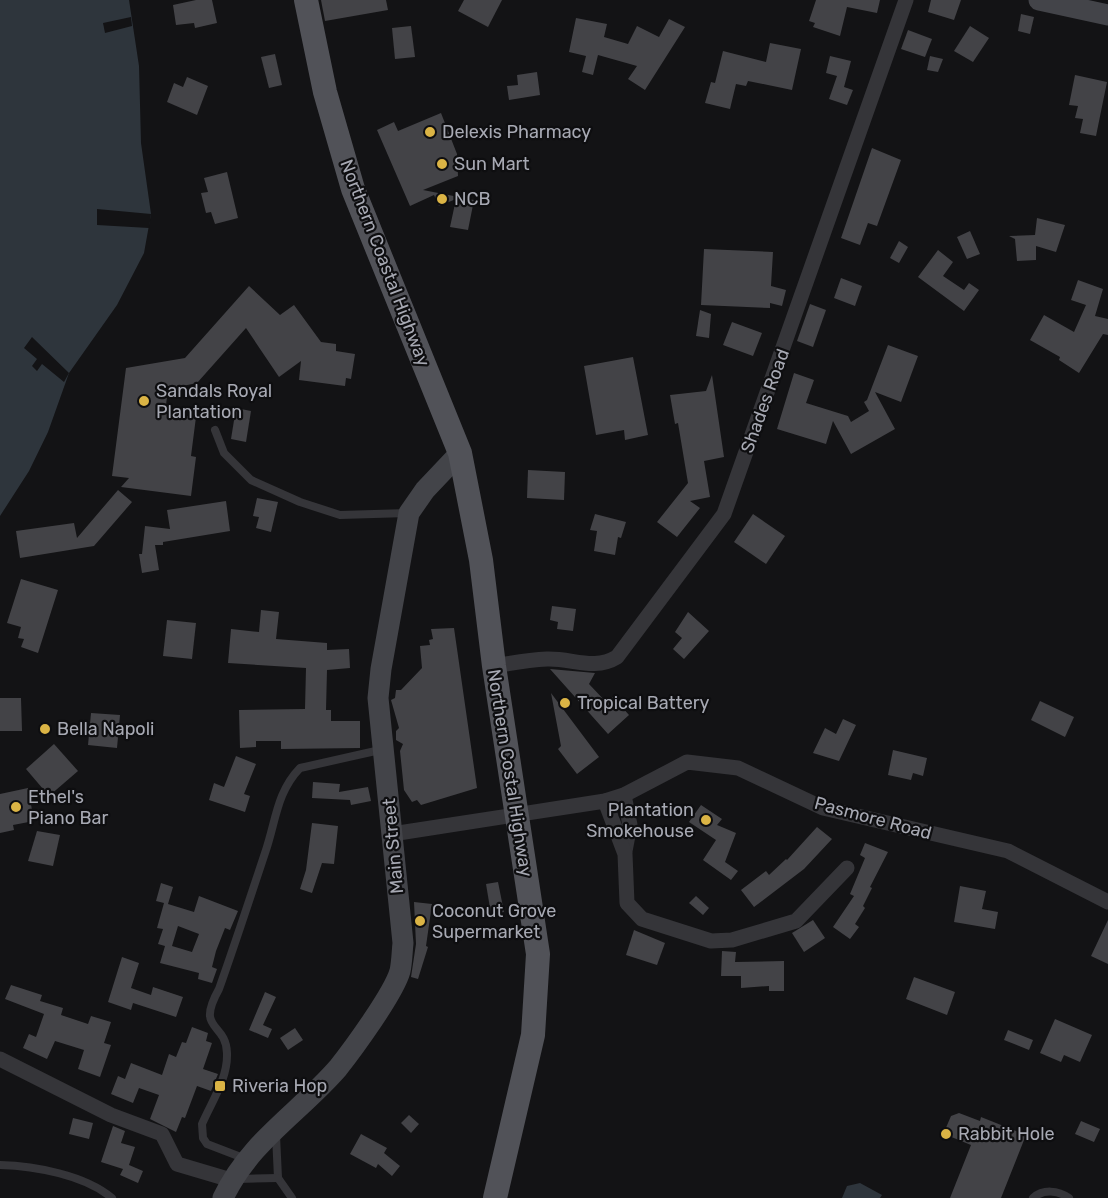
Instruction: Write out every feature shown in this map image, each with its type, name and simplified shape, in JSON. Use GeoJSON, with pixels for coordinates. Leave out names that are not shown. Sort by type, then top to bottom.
{"type":"FeatureCollection","features":[{"type":"Feature","properties":{"kind":"main road","name":"Northern Coastal Highway"},"geometry":{"type":"LineString","coordinates":[[306,0],[325,92],[353,189],[460,453]]}},
{"type":"Feature","properties":{"kind":"main road","name":"Northern Costal Highway"},"geometry":{"type":"LineString","coordinates":[[460,453],[482,560],[494,666],[538,954],[533,1035],[495,1198]]}},
{"type":"Feature","properties":{"kind":"street","name":"Shades Road"},"geometry":{"type":"LineString","coordinates":[[494,666],[546,659],[591,665],[605,664],[617,657],[724,514],[906,0]]}},
{"type":"Feature","properties":{"kind":"street"},"geometry":{"type":"LineString","coordinates":[[1039,0],[1108,15]]}},
{"type":"Feature","properties":{"kind":"street","name":"Main Street"},"geometry":{"type":"LineString","coordinates":[[227,1189],[275,1126],[338,1068],[381,1004],[399,972],[403,943],[378,698],[381,669],[409,513],[425,490],[460,453]]}},
{"type":"Feature","properties":{"kind":"street","name":"Pasmore Road"},"geometry":{"type":"LineString","coordinates":[[392,834],[605,801],[624,795],[687,762],[738,768],[823,808],[1008,851],[1108,902]]}},
{"type":"Feature","properties":{"kind":"street"},"geometry":{"type":"LineString","coordinates":[[624,795],[630,825],[625,854],[627,903],[642,919],[711,941],[732,940],[796,921],[848,868]]}},
{"type":"Feature","properties":{"kind":"street"},"geometry":{"type":"LineString","coordinates":[[605,801],[625,854]]}},
{"type":"Feature","properties":{"kind":"street"},"geometry":{"type":"LineString","coordinates":[[0,1059],[111,1115],[162,1134],[177,1164],[227,1189]]}},
{"type":"Feature","properties":{"kind":"lane"},"geometry":{"type":"LineString","coordinates":[[215,430],[224,453],[251,480],[300,502],[340,515],[409,513]]}},
{"type":"Feature","properties":{"kind":"lane"},"geometry":{"type":"LineString","coordinates":[[248,1160],[207,1144],[201,1131],[226,1069],[227,1050],[209,1016],[209,1008],[219,989],[267,849],[278,800],[300,768],[385,749]]}},
{"type":"Feature","properties":{"kind":"lane"},"geometry":{"type":"LineString","coordinates":[[275,1126],[278,1178],[292,1198]]}},
{"type":"Feature","properties":{"kind":"lane"},"geometry":{"type":"LineString","coordinates":[[0,1165],[46,1172],[82,1182],[112,1198]]}},
{"type":"Feature","properties":{"kind":"lane"},"geometry":{"type":"LineString","coordinates":[[227,1189],[278,1178]]}},
{"type":"Feature","properties":{"kind":"lane"},"geometry":{"type":"LineString","coordinates":[[1033,1198],[1046,1191],[1063,1193],[1069,1198]]}},
{"type":"Feature","properties":{"kind":"shaded area"},"geometry":{"type":"Polygon","coordinates":[[[0,0],[129,0],[139,66],[141,143],[151,214],[144,253],[117,305],[69,373],[48,432],[29,471],[0,516],[0,0]]]}},
{"type":"Feature","properties":{"kind":"shaded area"},"geometry":{"type":"Polygon","coordinates":[[[860,1183],[882,1195],[880,1198],[842,1198],[847,1186],[860,1183]]]}},
{"type":"Feature","properties":{"kind":"pier"},"geometry":{"type":"Polygon","coordinates":[[[131,17],[132,26],[105,33],[103,23],[131,17]]]}},
{"type":"Feature","properties":{"kind":"pier"},"geometry":{"type":"Polygon","coordinates":[[[97,209],[151,214],[149,228],[97,225],[97,209]]]}},
{"type":"Feature","properties":{"kind":"pier"},"geometry":{"type":"Polygon","coordinates":[[[32,337],[69,373],[64,382],[42,364],[37,371],[32,366],[37,359],[24,348],[32,337]]]}},
{"type":"Feature","properties":{"kind":"building"},"geometry":{"type":"Polygon","coordinates":[[[196,0],[212,0],[217,23],[195,28],[194,23],[176,25],[173,5],[196,0]]]}},
{"type":"Feature","properties":{"kind":"building"},"geometry":{"type":"Polygon","coordinates":[[[321,0],[386,0],[388,10],[325,21],[321,0]]]}},
{"type":"Feature","properties":{"kind":"building"},"geometry":{"type":"Polygon","coordinates":[[[464,0],[502,0],[488,27],[458,11],[464,0]]]}},
{"type":"Feature","properties":{"kind":"building"},"geometry":{"type":"Polygon","coordinates":[[[816,0],[880,0],[877,13],[847,7],[840,36],[813,27],[815,23],[809,21],[816,0]]]}},
{"type":"Feature","properties":{"kind":"building"},"geometry":{"type":"Polygon","coordinates":[[[931,0],[961,0],[954,20],[928,12],[931,0]]]}},
{"type":"Feature","properties":{"kind":"building"},"geometry":{"type":"Polygon","coordinates":[[[1021,14],[1034,17],[1030,34],[1018,31],[1021,14]]]}},
{"type":"Feature","properties":{"kind":"building"},"geometry":{"type":"Polygon","coordinates":[[[576,18],[607,24],[604,37],[628,44],[637,26],[659,37],[669,19],[685,27],[645,90],[628,79],[637,66],[598,55],[593,75],[582,72],[586,56],[569,52],[576,18]]]}},
{"type":"Feature","properties":{"kind":"building"},"geometry":{"type":"Polygon","coordinates":[[[411,26],[415,57],[395,59],[392,28],[411,26]]]}},
{"type":"Feature","properties":{"kind":"building"},"geometry":{"type":"Polygon","coordinates":[[[970,26],[989,38],[973,62],[954,51],[970,26]]]}},
{"type":"Feature","properties":{"kind":"building"},"geometry":{"type":"Polygon","coordinates":[[[908,30],[932,39],[925,57],[901,49],[908,30]]]}},
{"type":"Feature","properties":{"kind":"building"},"geometry":{"type":"Polygon","coordinates":[[[770,43],[801,49],[792,90],[748,81],[746,86],[736,84],[730,109],[705,103],[711,82],[715,83],[723,51],[766,62],[770,43]]]}},
{"type":"Feature","properties":{"kind":"building"},"geometry":{"type":"Polygon","coordinates":[[[275,54],[282,85],[269,88],[261,57],[275,54]]]}},
{"type":"Feature","properties":{"kind":"building"},"geometry":{"type":"Polygon","coordinates":[[[830,56],[851,61],[844,87],[853,90],[847,105],[829,99],[837,76],[826,73],[830,56]]]}},
{"type":"Feature","properties":{"kind":"building"},"geometry":{"type":"Polygon","coordinates":[[[930,56],[943,59],[938,72],[927,70],[930,56]]]}},
{"type":"Feature","properties":{"kind":"building"},"geometry":{"type":"Polygon","coordinates":[[[537,72],[540,95],[509,100],[507,86],[518,85],[517,75],[537,72]]]}},
{"type":"Feature","properties":{"kind":"building"},"geometry":{"type":"Polygon","coordinates":[[[1075,75],[1107,82],[1096,136],[1080,133],[1083,119],[1075,118],[1078,106],[1069,105],[1075,75]]]}},
{"type":"Feature","properties":{"kind":"building"},"geometry":{"type":"Polygon","coordinates":[[[187,77],[208,86],[197,115],[167,102],[174,83],[183,87],[187,77]]]}},
{"type":"Feature","properties":{"kind":"building"},"geometry":{"type":"Polygon","coordinates":[[[441,113],[457,154],[458,176],[423,190],[474,200],[468,230],[450,227],[456,199],[439,206],[434,195],[410,206],[377,130],[394,122],[398,131],[441,113]]]}},
{"type":"Feature","properties":{"kind":"building"},"geometry":{"type":"Polygon","coordinates":[[[872,148],[901,160],[877,226],[868,223],[860,245],[841,238],[872,148]]]}},
{"type":"Feature","properties":{"kind":"building"},"geometry":{"type":"Polygon","coordinates":[[[227,172],[238,218],[215,224],[211,212],[206,213],[201,193],[208,192],[204,178],[227,172]]]}},
{"type":"Feature","properties":{"kind":"building"},"geometry":{"type":"Polygon","coordinates":[[[1037,218],[1065,225],[1056,252],[1036,246],[1036,260],[1017,261],[1015,239],[1009,236],[1035,235],[1037,218]]]}},
{"type":"Feature","properties":{"kind":"building"},"geometry":{"type":"Polygon","coordinates":[[[970,231],[980,254],[967,259],[957,237],[970,231]]]}},
{"type":"Feature","properties":{"kind":"building"},"geometry":{"type":"Polygon","coordinates":[[[899,241],[908,247],[899,263],[890,258],[899,241]]]}},
{"type":"Feature","properties":{"kind":"building"},"geometry":{"type":"Polygon","coordinates":[[[704,249],[773,252],[771,286],[786,290],[782,306],[770,303],[770,308],[701,305],[704,249]]]}},
{"type":"Feature","properties":{"kind":"building"},"geometry":{"type":"Polygon","coordinates":[[[938,250],[953,262],[943,276],[964,290],[969,283],[979,290],[964,311],[918,277],[938,250]]]}},
{"type":"Feature","properties":{"kind":"building"},"geometry":{"type":"Polygon","coordinates":[[[841,278],[862,286],[855,306],[834,298],[841,278]]]}},
{"type":"Feature","properties":{"kind":"building"},"geometry":{"type":"Polygon","coordinates":[[[1078,280],[1103,289],[1095,316],[1108,319],[1108,335],[1103,334],[1079,373],[1059,360],[1060,357],[1030,340],[1044,315],[1074,332],[1086,305],[1071,300],[1078,280]]]}},
{"type":"Feature","properties":{"kind":"building","name":"Sandals Royal Plantation"},"geometry":{"type":"Polygon","coordinates":[[[249,286],[280,315],[294,305],[321,342],[336,344],[336,351],[355,354],[351,379],[346,378],[345,386],[299,380],[301,361],[279,377],[246,328],[197,383],[168,389],[165,413],[196,417],[191,456],[196,457],[191,496],[121,487],[129,478],[112,476],[126,368],[185,358],[249,286]]]}},
{"type":"Feature","properties":{"kind":"building"},"geometry":{"type":"Polygon","coordinates":[[[810,304],[826,310],[813,347],[797,341],[810,304]]]}},
{"type":"Feature","properties":{"kind":"building"},"geometry":{"type":"Polygon","coordinates":[[[700,310],[711,314],[709,338],[696,336],[700,310]]]}},
{"type":"Feature","properties":{"kind":"building"},"geometry":{"type":"Polygon","coordinates":[[[732,322],[762,333],[753,356],[723,345],[732,322]]]}},
{"type":"Feature","properties":{"kind":"building"},"geometry":{"type":"Polygon","coordinates":[[[888,345],[918,356],[901,402],[875,392],[895,429],[851,454],[833,421],[826,444],[777,429],[794,373],[814,380],[806,403],[848,416],[851,422],[869,411],[864,402],[867,400],[888,345]]]}},
{"type":"Feature","properties":{"kind":"building"},"geometry":{"type":"Polygon","coordinates":[[[633,357],[648,435],[625,440],[624,430],[596,435],[584,366],[633,357]]]}},
{"type":"Feature","properties":{"kind":"building"},"geometry":{"type":"Polygon","coordinates":[[[712,375],[724,457],[704,461],[710,497],[690,501],[700,508],[677,537],[657,522],[688,483],[678,423],[675,424],[670,395],[706,391],[712,375]]]}},
{"type":"Feature","properties":{"kind":"building"},"geometry":{"type":"Polygon","coordinates":[[[236,408],[251,411],[246,442],[231,439],[236,408]]]}},
{"type":"Feature","properties":{"kind":"building"},"geometry":{"type":"Polygon","coordinates":[[[528,470],[565,472],[564,500],[527,498],[528,470]]]}},
{"type":"Feature","properties":{"kind":"building"},"geometry":{"type":"Polygon","coordinates":[[[118,490],[132,502],[94,546],[20,558],[16,531],[74,523],[77,538],[118,490]]]}},
{"type":"Feature","properties":{"kind":"building"},"geometry":{"type":"Polygon","coordinates":[[[257,498],[278,502],[271,532],[256,528],[259,517],[253,516],[257,498]]]}},
{"type":"Feature","properties":{"kind":"building"},"geometry":{"type":"Polygon","coordinates":[[[226,501],[230,531],[155,545],[159,570],[142,573],[139,554],[142,554],[145,526],[170,529],[167,510],[226,501]]]}},
{"type":"Feature","properties":{"kind":"building"},"geometry":{"type":"Polygon","coordinates":[[[595,514],[626,522],[621,538],[618,537],[615,555],[594,551],[597,531],[590,530],[595,514]]]}},
{"type":"Feature","properties":{"kind":"building"},"geometry":{"type":"Polygon","coordinates":[[[753,514],[785,536],[766,564],[734,542],[753,514]]]}},
{"type":"Feature","properties":{"kind":"building"},"geometry":{"type":"Polygon","coordinates":[[[21,579],[58,590],[38,653],[21,647],[24,639],[18,638],[21,627],[7,623],[21,579]]]}},
{"type":"Feature","properties":{"kind":"building"},"geometry":{"type":"Polygon","coordinates":[[[552,606],[576,609],[573,631],[557,629],[558,622],[550,620],[552,606]]]}},
{"type":"Feature","properties":{"kind":"building"},"geometry":{"type":"Polygon","coordinates":[[[261,610],[279,612],[276,639],[327,643],[327,650],[349,649],[350,668],[327,670],[326,710],[331,710],[331,721],[360,721],[360,748],[281,749],[281,741],[256,741],[256,747],[240,748],[239,710],[305,709],[306,668],[228,663],[231,629],[259,632],[261,610]]]}},
{"type":"Feature","properties":{"kind":"building"},"geometry":{"type":"Polygon","coordinates":[[[688,612],[709,631],[684,659],[673,649],[682,638],[675,632],[688,612]]]}},
{"type":"Feature","properties":{"kind":"building"},"geometry":{"type":"Polygon","coordinates":[[[167,620],[196,623],[192,659],[163,656],[167,620]]]}},
{"type":"Feature","properties":{"kind":"building"},"geometry":{"type":"Polygon","coordinates":[[[454,628],[477,788],[421,805],[417,800],[412,802],[404,790],[400,751],[403,744],[396,740],[396,731],[399,728],[391,700],[395,698],[396,690],[401,690],[422,668],[420,646],[430,645],[429,640],[433,639],[431,629],[454,628]]]}},
{"type":"Feature","properties":{"kind":"building"},"geometry":{"type":"Polygon","coordinates":[[[550,669],[595,673],[589,684],[607,703],[613,697],[629,715],[608,734],[550,669]]]}},
{"type":"Feature","properties":{"kind":"building"},"geometry":{"type":"Polygon","coordinates":[[[551,693],[599,757],[577,774],[558,749],[561,746],[551,693]]]}},
{"type":"Feature","properties":{"kind":"building"},"geometry":{"type":"Polygon","coordinates":[[[0,698],[21,698],[22,731],[0,731],[0,698]]]}},
{"type":"Feature","properties":{"kind":"building"},"geometry":{"type":"Polygon","coordinates":[[[1040,701],[1074,717],[1065,737],[1031,720],[1040,701]]]}},
{"type":"Feature","properties":{"kind":"building"},"geometry":{"type":"Polygon","coordinates":[[[91,713],[120,715],[117,748],[88,745],[91,713]]]}},
{"type":"Feature","properties":{"kind":"building"},"geometry":{"type":"Polygon","coordinates":[[[843,719],[856,725],[839,761],[813,753],[825,728],[836,734],[843,719]]]}},
{"type":"Feature","properties":{"kind":"building"},"geometry":{"type":"Polygon","coordinates":[[[54,744],[78,771],[49,796],[26,769],[54,744]]]}},
{"type":"Feature","properties":{"kind":"building"},"geometry":{"type":"Polygon","coordinates":[[[893,750],[927,758],[923,776],[913,773],[911,780],[888,775],[893,750]]]}},
{"type":"Feature","properties":{"kind":"building"},"geometry":{"type":"Polygon","coordinates":[[[236,756],[256,764],[244,794],[250,796],[245,812],[209,800],[214,783],[224,787],[236,756]]]}},
{"type":"Feature","properties":{"kind":"building"},"geometry":{"type":"Polygon","coordinates":[[[313,782],[340,784],[339,792],[368,787],[371,801],[351,805],[350,800],[312,798],[313,782]]]}},
{"type":"Feature","properties":{"kind":"building","name":"Ethel's Piano Bar"},"geometry":{"type":"Polygon","coordinates":[[[28,788],[34,821],[13,825],[14,830],[0,833],[0,794],[28,788]]]}},
{"type":"Feature","properties":{"kind":"building"},"geometry":{"type":"Polygon","coordinates":[[[701,805],[722,819],[717,825],[736,833],[725,862],[738,871],[731,880],[703,860],[716,840],[689,822],[701,805]]]}},
{"type":"Feature","properties":{"kind":"building"},"geometry":{"type":"Polygon","coordinates":[[[312,823],[338,826],[334,864],[322,863],[312,893],[300,889],[306,870],[312,823]]]}},
{"type":"Feature","properties":{"kind":"building"},"geometry":{"type":"Polygon","coordinates":[[[817,827],[832,839],[804,869],[754,907],[741,890],[766,871],[769,875],[787,860],[817,827]]]}},
{"type":"Feature","properties":{"kind":"building"},"geometry":{"type":"Polygon","coordinates":[[[37,831],[60,835],[53,866],[28,861],[37,831]]]}},
{"type":"Feature","properties":{"kind":"building"},"geometry":{"type":"Polygon","coordinates":[[[865,843],[888,852],[870,887],[872,888],[863,906],[865,908],[855,924],[859,927],[850,939],[833,927],[854,896],[850,894],[865,858],[860,855],[865,843]]]}},
{"type":"Feature","properties":{"kind":"building"},"geometry":{"type":"Polygon","coordinates":[[[498,882],[504,912],[491,914],[486,884],[498,882]]]}},
{"type":"Feature","properties":{"kind":"building"},"geometry":{"type":"Polygon","coordinates":[[[161,883],[173,887],[168,904],[194,912],[199,896],[238,911],[230,930],[225,928],[216,951],[212,967],[217,969],[212,983],[198,979],[199,973],[160,963],[165,946],[158,944],[163,929],[157,928],[164,903],[156,901],[161,883]],[[178,926],[172,946],[192,952],[199,934],[178,926]]]}},
{"type":"Feature","properties":{"kind":"building"},"geometry":{"type":"Polygon","coordinates":[[[960,886],[986,891],[982,909],[998,912],[995,929],[954,922],[960,886]]]}},
{"type":"Feature","properties":{"kind":"building"},"geometry":{"type":"Polygon","coordinates":[[[696,896],[709,908],[703,915],[689,903],[696,896]]]}},
{"type":"Feature","properties":{"kind":"building"},"geometry":{"type":"Polygon","coordinates":[[[414,902],[432,904],[426,946],[428,947],[418,979],[411,977],[416,944],[414,902]]]}},
{"type":"Feature","properties":{"kind":"building"},"geometry":{"type":"Polygon","coordinates":[[[813,920],[825,938],[804,952],[792,933],[813,920]]]}},
{"type":"Feature","properties":{"kind":"building"},"geometry":{"type":"Polygon","coordinates":[[[1108,920],[1108,964],[1091,956],[1108,920]]]}},
{"type":"Feature","properties":{"kind":"building"},"geometry":{"type":"Polygon","coordinates":[[[634,930],[665,943],[657,965],[626,955],[634,930]]]}},
{"type":"Feature","properties":{"kind":"building"},"geometry":{"type":"Polygon","coordinates":[[[722,951],[736,952],[735,962],[784,961],[784,991],[769,991],[769,986],[741,988],[741,976],[721,976],[722,951]]]}},
{"type":"Feature","properties":{"kind":"building"},"geometry":{"type":"Polygon","coordinates":[[[122,957],[139,963],[131,988],[151,995],[153,987],[183,997],[176,1017],[133,1003],[131,1010],[108,1002],[122,957]]]}},
{"type":"Feature","properties":{"kind":"building"},"geometry":{"type":"Polygon","coordinates":[[[914,977],[955,992],[947,1015],[906,999],[914,977]]]}},
{"type":"Feature","properties":{"kind":"building"},"geometry":{"type":"Polygon","coordinates":[[[11,985],[42,995],[40,1001],[63,1008],[61,1015],[88,1024],[91,1016],[111,1022],[104,1043],[111,1045],[100,1077],[78,1069],[84,1050],[55,1041],[47,1059],[23,1048],[29,1034],[36,1037],[44,1014],[5,999],[11,985]]]}},
{"type":"Feature","properties":{"kind":"building"},"geometry":{"type":"Polygon","coordinates":[[[265,992],[276,997],[263,1025],[272,1029],[268,1038],[249,1030],[265,992]]]}},
{"type":"Feature","properties":{"kind":"building"},"geometry":{"type":"Polygon","coordinates":[[[1055,1019],[1092,1035],[1080,1062],[1064,1055],[1061,1062],[1040,1053],[1055,1019]]]}},
{"type":"Feature","properties":{"kind":"building"},"geometry":{"type":"Polygon","coordinates":[[[192,1027],[208,1033],[206,1041],[212,1043],[203,1069],[218,1074],[211,1091],[197,1086],[185,1118],[182,1117],[176,1132],[150,1119],[159,1095],[139,1088],[133,1103],[111,1094],[118,1076],[125,1079],[131,1063],[162,1075],[169,1054],[176,1057],[182,1042],[186,1043],[192,1027]]]}},
{"type":"Feature","properties":{"kind":"building"},"geometry":{"type":"Polygon","coordinates":[[[295,1028],[303,1040],[288,1050],[280,1038],[295,1028]]]}},
{"type":"Feature","properties":{"kind":"building"},"geometry":{"type":"Polygon","coordinates":[[[1008,1030],[1033,1040],[1029,1050],[1004,1040],[1008,1030]]]}},
{"type":"Feature","properties":{"kind":"building"},"geometry":{"type":"Polygon","coordinates":[[[959,1113],[980,1121],[981,1117],[1026,1135],[1001,1198],[950,1198],[971,1145],[949,1136],[945,1130],[951,1116],[959,1113]]]}},
{"type":"Feature","properties":{"kind":"building"},"geometry":{"type":"Polygon","coordinates":[[[409,1115],[419,1124],[411,1133],[401,1123],[409,1115]]]}},
{"type":"Feature","properties":{"kind":"building"},"geometry":{"type":"Polygon","coordinates":[[[73,1118],[93,1123],[89,1139],[69,1134],[73,1118]]]}},
{"type":"Feature","properties":{"kind":"building"},"geometry":{"type":"Polygon","coordinates":[[[1081,1121],[1100,1129],[1094,1142],[1075,1134],[1081,1121]]]}},
{"type":"Feature","properties":{"kind":"building"},"geometry":{"type":"Polygon","coordinates":[[[113,1126],[125,1131],[121,1143],[135,1147],[129,1165],[143,1171],[138,1183],[120,1175],[123,1169],[101,1162],[113,1126]]]}},
{"type":"Feature","properties":{"kind":"building"},"geometry":{"type":"Polygon","coordinates":[[[361,1134],[387,1148],[384,1153],[400,1166],[392,1176],[378,1164],[376,1168],[350,1154],[361,1134]]]}},
{"type":"Feature","properties":{"kind":"place","name":"Delexis Pharmacy"},"geometry":{"type":"Point","coordinates":[430,132]}},
{"type":"Feature","properties":{"kind":"place","name":"Sun Mart"},"geometry":{"type":"Point","coordinates":[442,164]}},
{"type":"Feature","properties":{"kind":"place","name":"NCB"},"geometry":{"type":"Point","coordinates":[442,199]}},
{"type":"Feature","properties":{"kind":"place","name":"Sandals Royal Plantation"},"geometry":{"type":"Point","coordinates":[144,401]}},
{"type":"Feature","properties":{"kind":"place","name":"Tropical Battery"},"geometry":{"type":"Point","coordinates":[565,703]}},
{"type":"Feature","properties":{"kind":"place","name":"Bella Napoli"},"geometry":{"type":"Point","coordinates":[45,729]}},
{"type":"Feature","properties":{"kind":"place","name":"Ethel's Piano Bar"},"geometry":{"type":"Point","coordinates":[16,807]}},
{"type":"Feature","properties":{"kind":"place","name":"Plantation Smokehouse"},"geometry":{"type":"Point","coordinates":[706,820]}},
{"type":"Feature","properties":{"kind":"place","name":"Coconut Grove Supermarket"},"geometry":{"type":"Point","coordinates":[420,921]}},
{"type":"Feature","properties":{"kind":"place","name":"Riveria Hop"},"geometry":{"type":"Point","coordinates":[220,1086]}},
{"type":"Feature","properties":{"kind":"place","name":"Rabbit Hole"},"geometry":{"type":"Point","coordinates":[946,1134]}}]}
